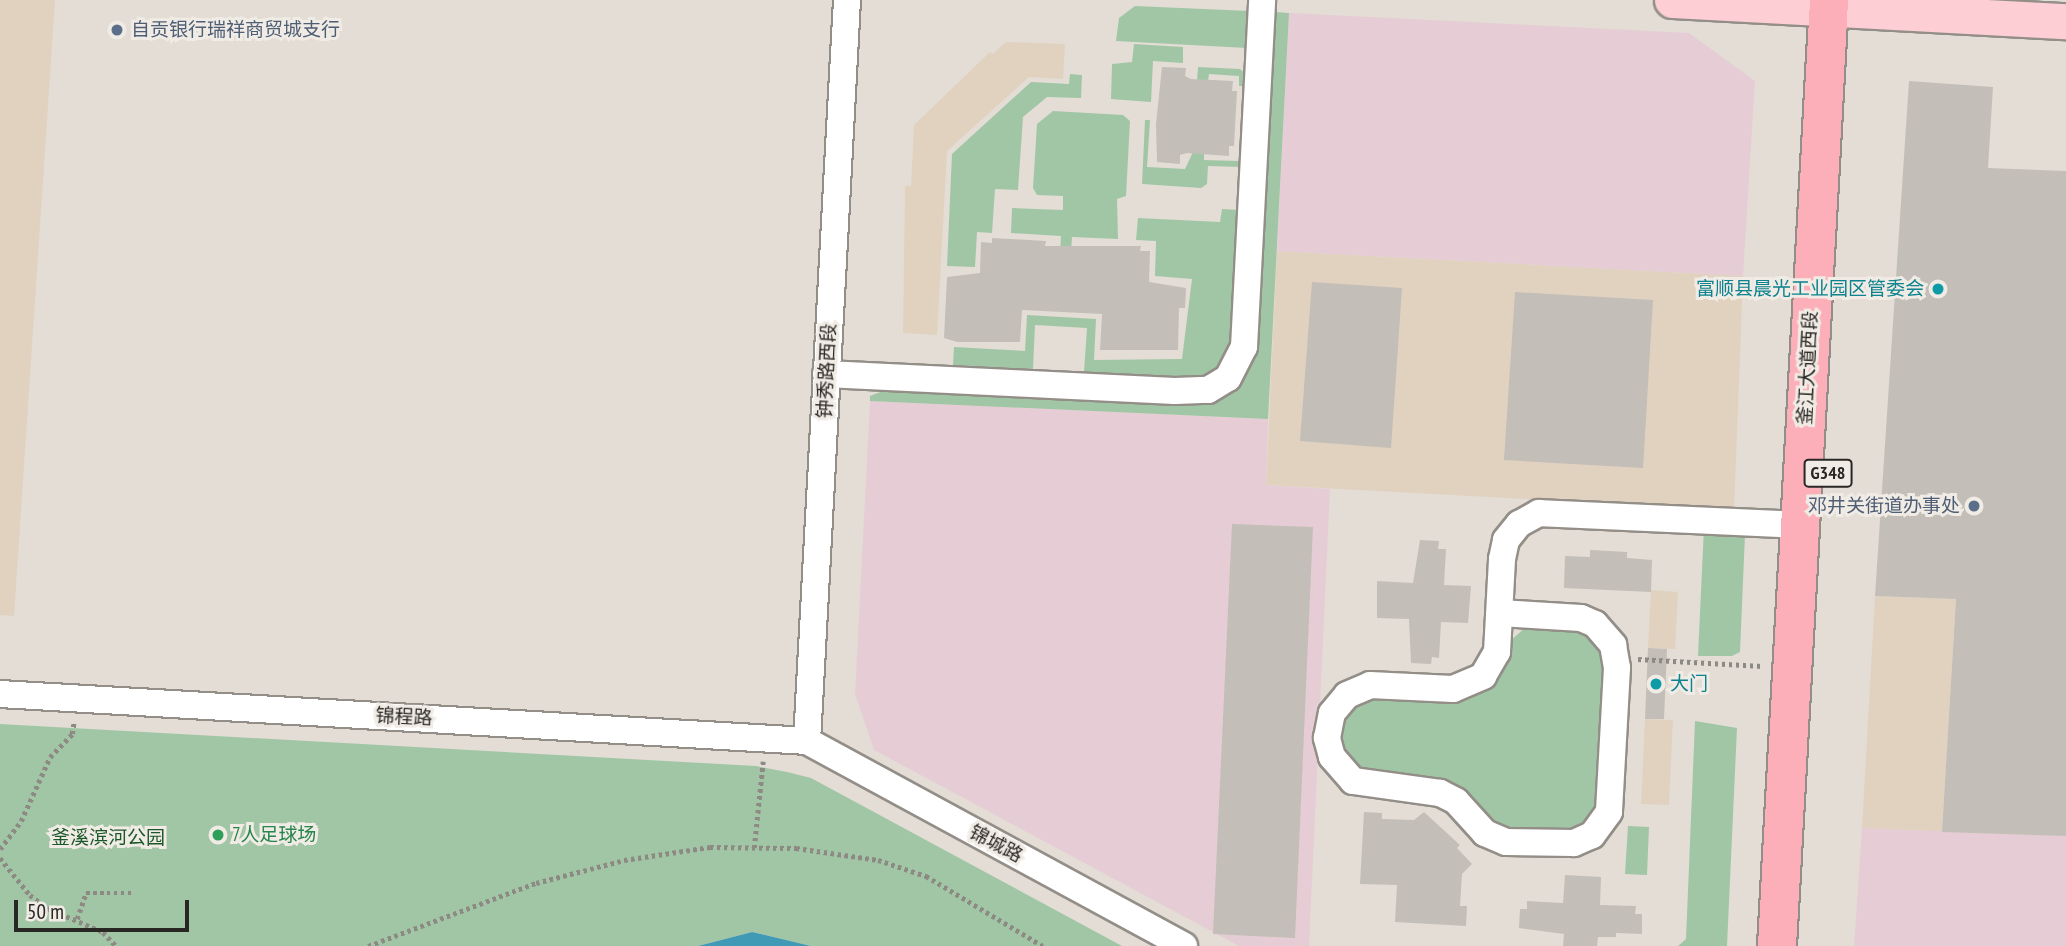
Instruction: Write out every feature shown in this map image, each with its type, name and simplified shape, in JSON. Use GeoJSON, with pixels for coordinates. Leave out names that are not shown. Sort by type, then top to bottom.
{"type":"FeatureCollection","features":[{"type":"Feature","properties":{"kind":"highway","name":"釜江大道西段"},"geometry":{"type":"LineString","coordinates":[[1777,946],[1800,525],[1841,5]]}},
{"type":"Feature","properties":{"kind":"highway","name":"釜江大道西段"},"geometry":{"type":"LineString","coordinates":[[1803,946],[1841,5]]}},
{"type":"Feature","properties":{"kind":"main road"},"geometry":{"type":"LineString","coordinates":[[1672,0],[1841,5],[2066,21]]}},
{"type":"Feature","properties":{"kind":"street","name":"钟秀路西段"},"geometry":{"type":"LineString","coordinates":[[807,741],[848,0]]}},
{"type":"Feature","properties":{"kind":"street"},"geometry":{"type":"LineString","coordinates":[[827,374],[1175,391],[1208,390],[1228,378],[1244,347],[1262,0]]}},
{"type":"Feature","properties":{"kind":"street"},"geometry":{"type":"LineString","coordinates":[[1500,613],[1588,620],[1608,637],[1616,658],[1609,812],[1599,828],[1583,840],[1566,845],[1506,842],[1485,833],[1456,802],[1440,793],[1370,787],[1344,775],[1332,757],[1327,738],[1332,713],[1342,700],[1370,685],[1453,689],[1476,681],[1494,661],[1506,540],[1518,524],[1539,513],[1800,525]]}},
{"type":"Feature","properties":{"kind":"street","name":"锦程路"},"geometry":{"type":"LineString","coordinates":[[0,694],[807,741]]}},
{"type":"Feature","properties":{"kind":"street","name":"锦城路"},"geometry":{"type":"LineString","coordinates":[[807,741],[1184,946]]}},
{"type":"Feature","properties":{"kind":"path"},"geometry":{"type":"LineString","coordinates":[[1616,658],[1791,668]]}},
{"type":"Feature","properties":{"kind":"path"},"geometry":{"type":"LineString","coordinates":[[0,849],[21,821],[50,757],[72,734],[75,698]]}},
{"type":"Feature","properties":{"kind":"path"},"geometry":{"type":"LineString","coordinates":[[754,848],[766,738]]}},
{"type":"Feature","properties":{"kind":"path"},"geometry":{"type":"LineString","coordinates":[[368,946],[536,883],[624,860],[710,847],[840,853],[926,876],[1043,946]]}},
{"type":"Feature","properties":{"kind":"path"},"geometry":{"type":"LineString","coordinates":[[0,858],[30,895],[47,908],[103,932],[116,946]]}},
{"type":"Feature","properties":{"kind":"path"},"geometry":{"type":"LineString","coordinates":[[77,919],[86,893],[132,893]]}},
{"type":"Feature","properties":{"kind":"shaded area"},"geometry":{"type":"Polygon","coordinates":[[[0,0],[55,0],[14,616],[0,615],[0,0]]]}},
{"type":"Feature","properties":{"kind":"shaded area"},"geometry":{"type":"Polygon","coordinates":[[[1289,13],[1689,33],[1755,81],[1743,276],[1277,251],[1289,13]]]}},
{"type":"Feature","properties":{"kind":"shaded area"},"geometry":{"type":"Polygon","coordinates":[[[1006,42],[1065,44],[1063,79],[1029,77],[947,151],[937,335],[903,333],[905,186],[911,186],[914,125],[990,52],[993,54],[1006,42]]]}},
{"type":"Feature","properties":{"kind":"shaded area"},"geometry":{"type":"Polygon","coordinates":[[[1277,251],[1743,276],[1734,510],[1266,485],[1277,251]]]}},
{"type":"Feature","properties":{"kind":"shaded area"},"geometry":{"type":"Polygon","coordinates":[[[870,401],[1268,419],[1266,485],[1330,489],[1309,946],[1239,946],[874,750],[855,694],[870,401]]]}},
{"type":"Feature","properties":{"kind":"shaded area"},"geometry":{"type":"Polygon","coordinates":[[[1651,590],[1678,592],[1675,649],[1648,648],[1651,590]]]}},
{"type":"Feature","properties":{"kind":"shaded area"},"geometry":{"type":"Polygon","coordinates":[[[1875,596],[1956,599],[1942,832],[1862,828],[1875,596]]]}},
{"type":"Feature","properties":{"kind":"shaded area"},"geometry":{"type":"Polygon","coordinates":[[[1645,719],[1673,720],[1669,805],[1641,804],[1645,719]]]}},
{"type":"Feature","properties":{"kind":"shaded area"},"geometry":{"type":"Polygon","coordinates":[[[1862,828],[2066,836],[2066,946],[1854,946],[1862,828]]]}},
{"type":"Feature","properties":{"kind":"green space"},"geometry":{"type":"Polygon","coordinates":[[[1135,6],[1249,11],[1247,48],[1116,41],[1119,18],[1135,6]]]}},
{"type":"Feature","properties":{"kind":"green space"},"geometry":{"type":"Polygon","coordinates":[[[1275,12],[1289,13],[1268,419],[870,401],[870,396],[888,389],[1240,381],[1254,354],[1275,12]]]}},
{"type":"Feature","properties":{"kind":"green space"},"geometry":{"type":"Polygon","coordinates":[[[1134,44],[1183,47],[1183,63],[1153,61],[1151,102],[1111,99],[1112,64],[1132,62],[1134,44]]]}},
{"type":"Feature","properties":{"kind":"green space"},"geometry":{"type":"Polygon","coordinates":[[[1198,67],[1240,69],[1246,74],[1242,167],[1208,166],[1207,184],[1201,188],[1142,184],[1145,120],[1150,120],[1147,167],[1185,169],[1193,152],[1204,153],[1204,160],[1239,161],[1243,86],[1239,86],[1239,76],[1209,74],[1208,81],[1197,81],[1198,67]]]}},
{"type":"Feature","properties":{"kind":"green space"},"geometry":{"type":"Polygon","coordinates":[[[1070,74],[1082,75],[1081,98],[1047,97],[1023,117],[1018,190],[995,189],[992,233],[977,232],[975,267],[947,266],[952,154],[1031,82],[1069,84],[1070,74]]]}},
{"type":"Feature","properties":{"kind":"green space"},"geometry":{"type":"Polygon","coordinates":[[[1053,111],[1123,115],[1130,121],[1126,196],[1117,199],[1118,239],[1072,237],[1069,279],[1059,279],[1061,236],[1011,233],[1012,208],[1063,210],[1063,196],[1037,195],[1033,188],[1037,124],[1053,111]]]}},
{"type":"Feature","properties":{"kind":"green space"},"geometry":{"type":"Polygon","coordinates":[[[1222,209],[1240,210],[1233,344],[1224,366],[1204,379],[1084,372],[1087,328],[1035,325],[1033,369],[953,365],[954,347],[1025,351],[1027,315],[1096,319],[1094,360],[1182,359],[1192,279],[1155,276],[1156,241],[1136,240],[1138,218],[1220,222],[1222,209]]]}},
{"type":"Feature","properties":{"kind":"green space"},"geometry":{"type":"Polygon","coordinates":[[[1704,527],[1745,534],[1740,652],[1732,656],[1698,656],[1704,527]]]}},
{"type":"Feature","properties":{"kind":"green space"},"geometry":{"type":"Polygon","coordinates":[[[1575,624],[1605,646],[1604,796],[1588,829],[1511,836],[1346,766],[1336,724],[1358,696],[1447,696],[1526,627],[1575,624]]]}},
{"type":"Feature","properties":{"kind":"green space"},"geometry":{"type":"Polygon","coordinates":[[[1695,721],[1737,728],[1727,946],[1678,946],[1686,939],[1695,721]]]}},
{"type":"Feature","properties":{"kind":"green space","name":"釜溪滨河公园"},"geometry":{"type":"Polygon","coordinates":[[[0,724],[756,766],[787,772],[811,778],[1122,946],[811,946],[752,932],[698,946],[0,946],[0,724]]]}},
{"type":"Feature","properties":{"kind":"green space"},"geometry":{"type":"Polygon","coordinates":[[[1628,826],[1649,827],[1647,875],[1625,874],[1628,826]]]}},
{"type":"Feature","properties":{"kind":"water"},"geometry":{"type":"Polygon","coordinates":[[[752,932],[811,946],[698,946],[752,932]]]}},
{"type":"Feature","properties":{"kind":"building"},"geometry":{"type":"Polygon","coordinates":[[[1162,67],[1186,68],[1185,76],[1191,79],[1233,81],[1232,91],[1237,91],[1234,146],[1229,146],[1229,156],[1187,153],[1180,155],[1180,164],[1157,162],[1156,124],[1162,67]]]}},
{"type":"Feature","properties":{"kind":"building","name":"邓井关街道办事处"},"geometry":{"type":"Polygon","coordinates":[[[1909,81],[1993,87],[1988,168],[2066,171],[2066,836],[1942,832],[1956,599],[1875,596],[1909,81]]]}},
{"type":"Feature","properties":{"kind":"building"},"geometry":{"type":"Polygon","coordinates":[[[992,238],[1046,241],[1045,246],[1141,246],[1140,251],[1150,251],[1149,282],[1186,288],[1185,308],[1179,308],[1178,350],[1100,350],[1102,314],[1022,310],[1020,342],[957,342],[944,338],[947,277],[980,273],[981,242],[992,243],[992,238]]]}},
{"type":"Feature","properties":{"kind":"building"},"geometry":{"type":"Polygon","coordinates":[[[1312,282],[1402,288],[1391,448],[1300,441],[1312,282]]]}},
{"type":"Feature","properties":{"kind":"building"},"geometry":{"type":"Polygon","coordinates":[[[1515,292],[1653,300],[1643,468],[1504,460],[1515,292]]]}},
{"type":"Feature","properties":{"kind":"building"},"geometry":{"type":"Polygon","coordinates":[[[1232,524],[1313,527],[1295,938],[1213,934],[1232,524]]]}},
{"type":"Feature","properties":{"kind":"building"},"geometry":{"type":"Polygon","coordinates":[[[1420,540],[1439,541],[1438,549],[1446,549],[1444,585],[1471,586],[1468,623],[1441,622],[1439,658],[1432,657],[1431,664],[1411,663],[1409,619],[1377,618],[1377,581],[1413,583],[1420,540]]]}},
{"type":"Feature","properties":{"kind":"building"},"geometry":{"type":"Polygon","coordinates":[[[1590,550],[1627,552],[1627,558],[1652,560],[1651,592],[1564,588],[1565,556],[1590,557],[1590,550]]]}},
{"type":"Feature","properties":{"kind":"building","name":"大门"},"geometry":{"type":"Polygon","coordinates":[[[1648,648],[1667,649],[1664,719],[1645,719],[1648,648]]]}},
{"type":"Feature","properties":{"kind":"building"},"geometry":{"type":"Polygon","coordinates":[[[1364,812],[1382,813],[1382,819],[1414,820],[1424,812],[1460,845],[1457,848],[1472,864],[1462,874],[1460,906],[1467,906],[1466,926],[1395,922],[1397,885],[1360,884],[1364,812]]]}},
{"type":"Feature","properties":{"kind":"building"},"geometry":{"type":"Polygon","coordinates":[[[1565,875],[1601,877],[1600,905],[1636,906],[1635,914],[1642,914],[1642,934],[1616,933],[1616,937],[1598,937],[1597,946],[1563,946],[1564,934],[1519,928],[1520,909],[1527,909],[1527,901],[1563,903],[1565,875]]]}},
{"type":"Feature","properties":{"kind":"place","name":"自贡银行瑞祥商贸城支行"},"geometry":{"type":"Point","coordinates":[117,30]}},
{"type":"Feature","properties":{"kind":"place","name":"富顺县晨光工业园区管委会"},"geometry":{"type":"Point","coordinates":[1938,289]}},
{"type":"Feature","properties":{"kind":"place","name":"邓井关街道办事处"},"geometry":{"type":"Point","coordinates":[1974,506]}},
{"type":"Feature","properties":{"kind":"place","name":"大门"},"geometry":{"type":"Point","coordinates":[1656,684]}},
{"type":"Feature","properties":{"kind":"place","name":"7人足球场"},"geometry":{"type":"Point","coordinates":[218,835]}}]}
